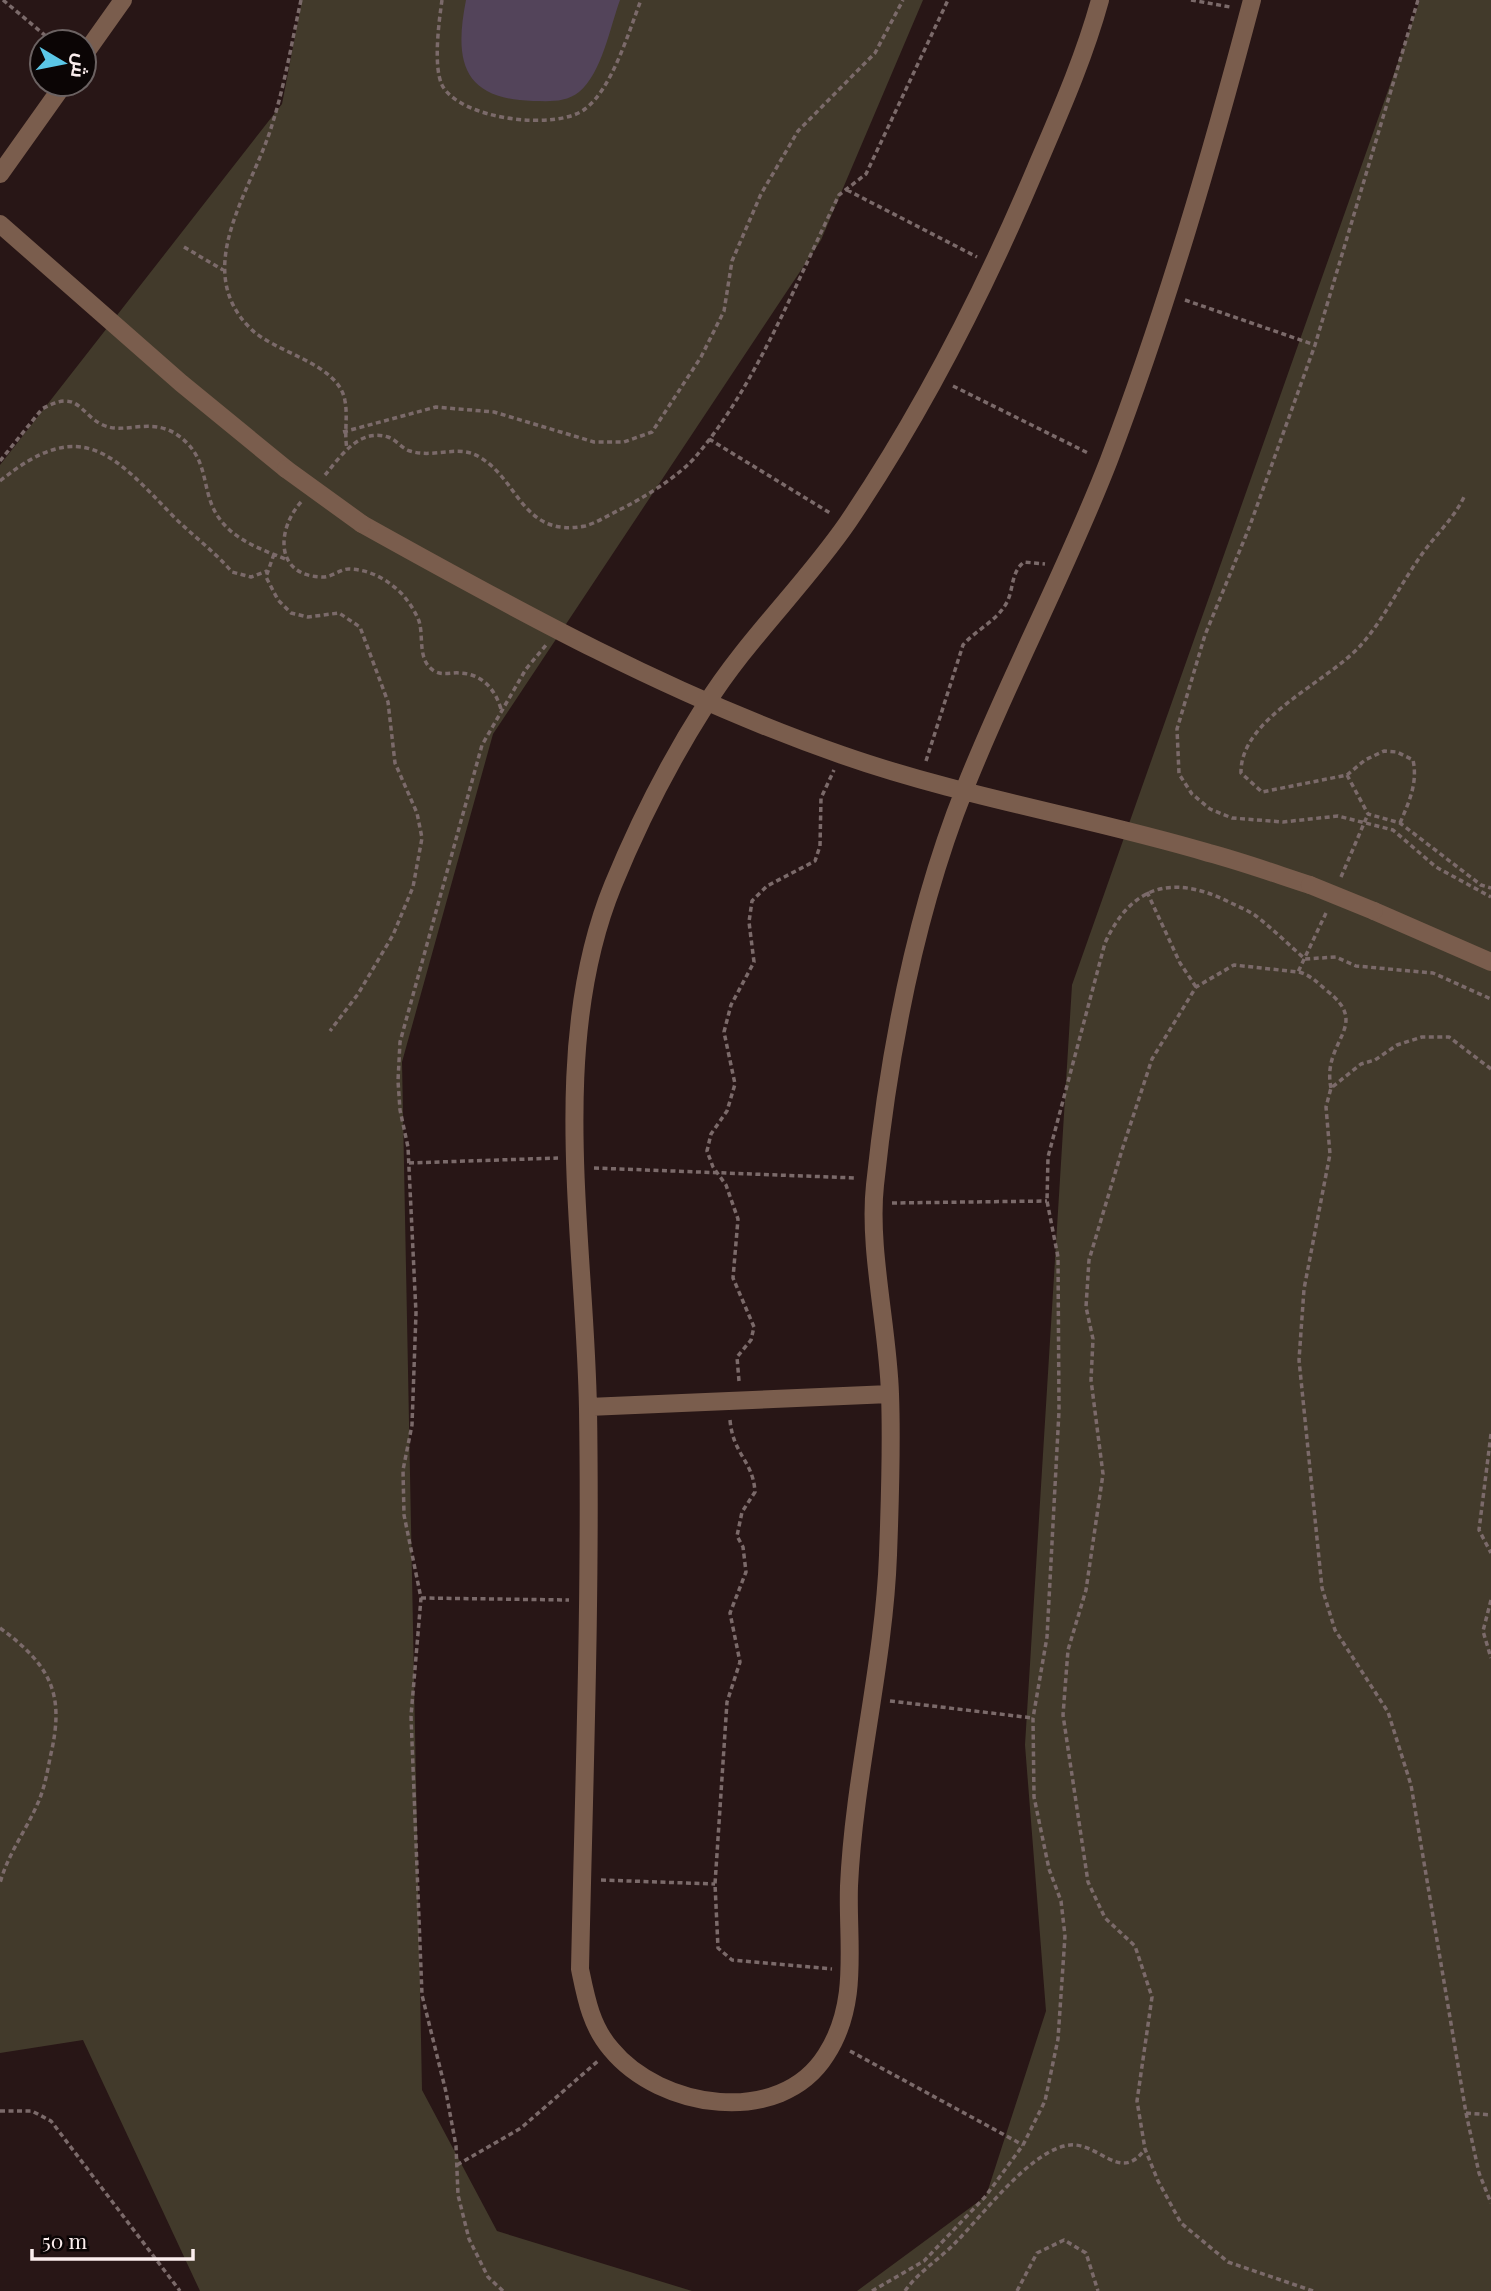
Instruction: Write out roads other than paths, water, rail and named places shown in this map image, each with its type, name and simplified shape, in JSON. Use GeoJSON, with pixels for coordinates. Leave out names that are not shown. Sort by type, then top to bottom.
{"type":"FeatureCollection","features":[{"type":"Feature","properties":{"kind":"street"},"geometry":{"type":"LineString","coordinates":[[98,35],[123,0]]}},
{"type":"Feature","properties":{"kind":"street"},"geometry":{"type":"LineString","coordinates":[[1100,0],[1086,51],[995,266],[936,378],[847,524],[706,703],[657,793],[612,888],[584,989],[575,1094],[575,1163],[588,1407],[580,1969],[589,2012],[611,2049],[641,2076],[677,2094],[723,2104],[755,2101],[796,2083],[825,2058],[836,2035],[852,1970],[849,1886],[888,1562],[891,1394],[873,1203],[898,1027],[925,908],[963,792],[1108,463],[1167,293],[1251,5]]}},
{"type":"Feature","properties":{"kind":"street"},"geometry":{"type":"LineString","coordinates":[[0,174],[54,98]]}},
{"type":"Feature","properties":{"kind":"street"},"geometry":{"type":"LineString","coordinates":[[0,224],[181,383],[286,469],[362,524],[556,632],[706,703],[842,755],[963,792],[1209,852],[1310,885],[1491,962]]}},
{"type":"Feature","properties":{"kind":"street"},"geometry":{"type":"LineString","coordinates":[[588,1407],[891,1394]]}}]}
